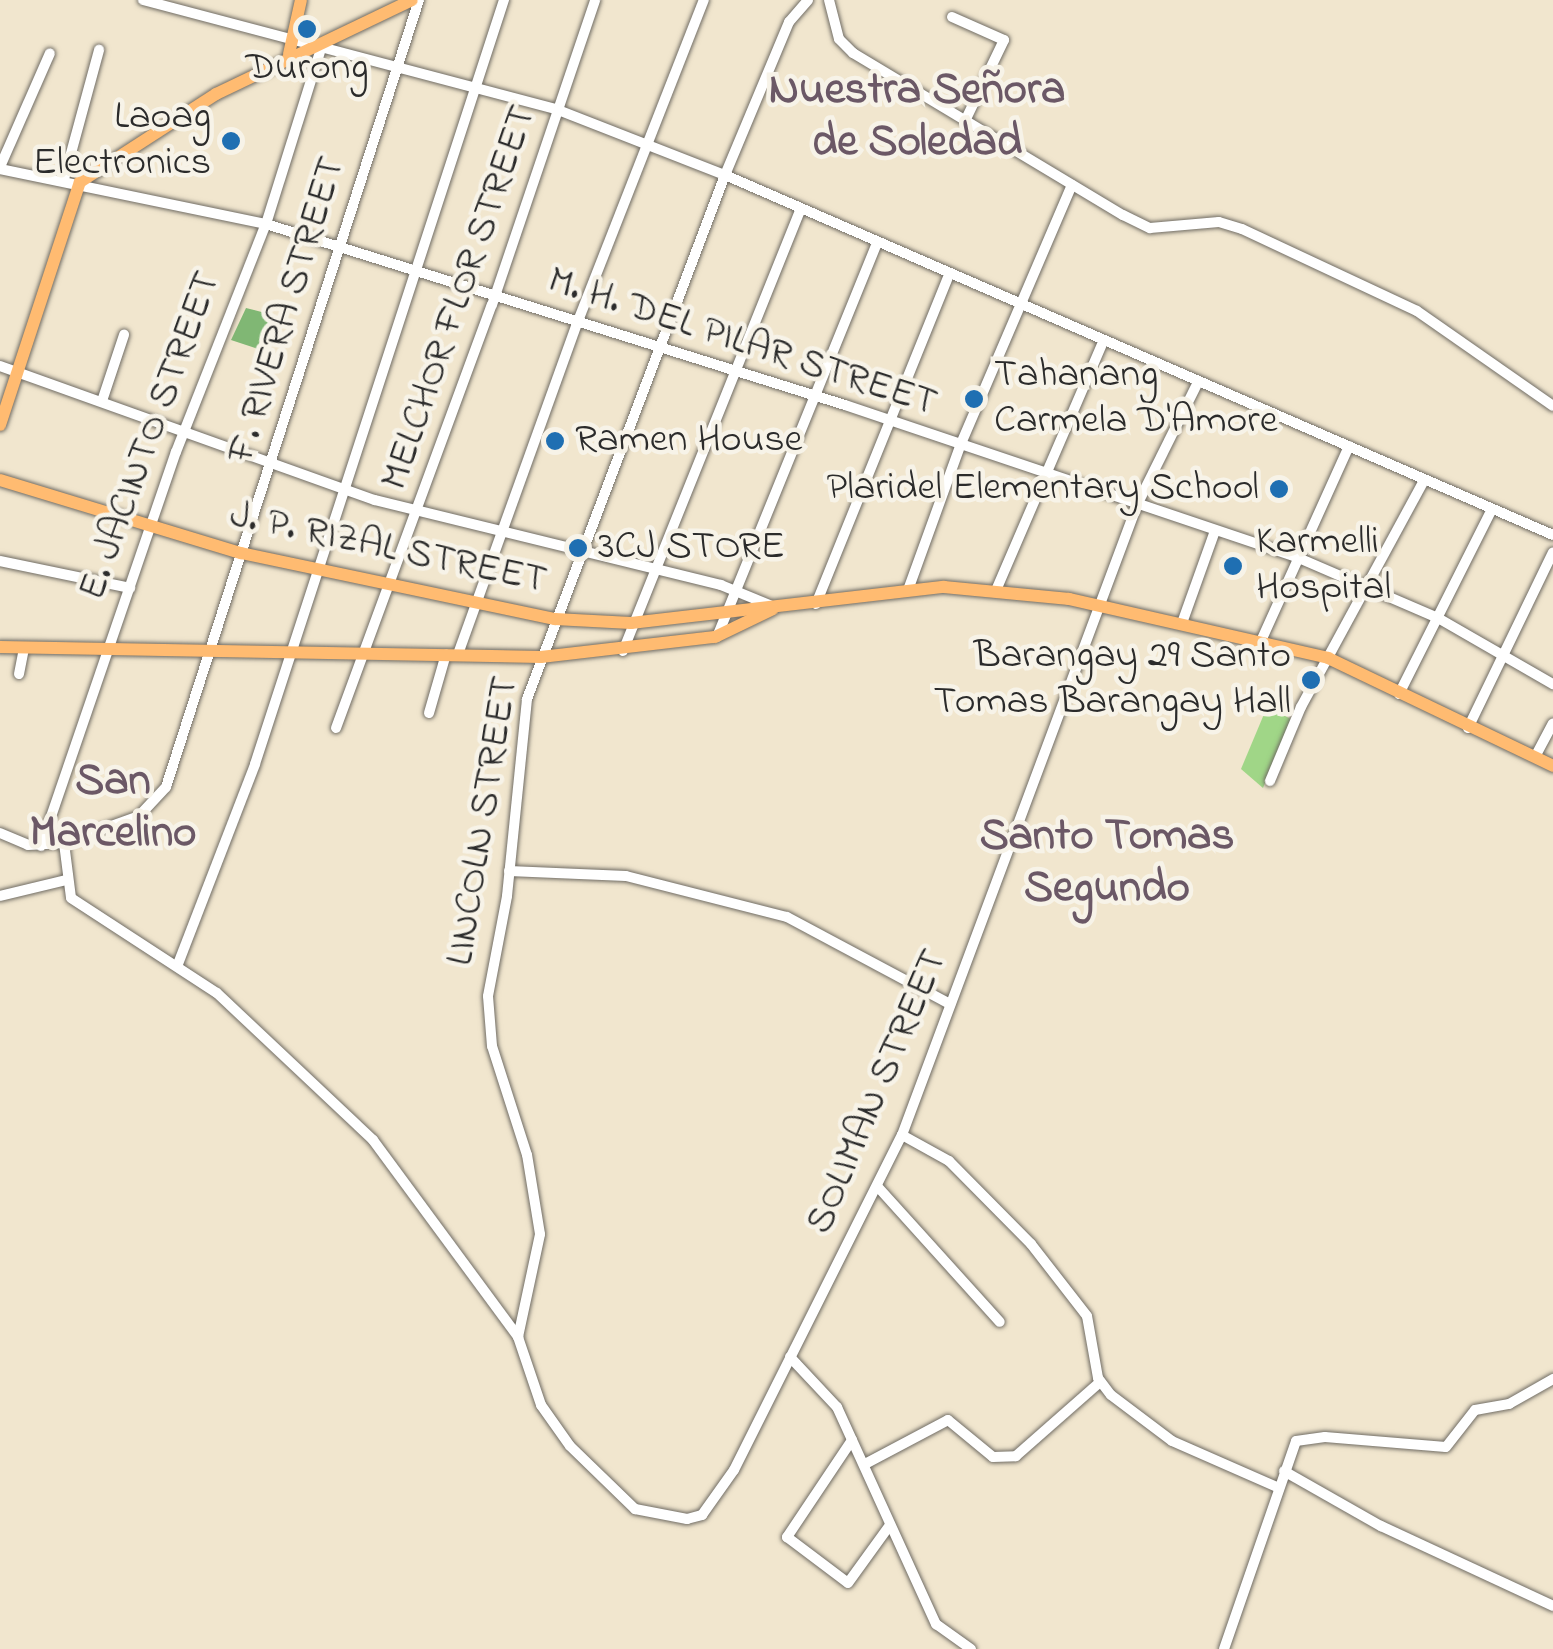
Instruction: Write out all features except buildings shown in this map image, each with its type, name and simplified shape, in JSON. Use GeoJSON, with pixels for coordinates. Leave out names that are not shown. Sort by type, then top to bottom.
{"type":"FeatureCollection","features":[{"type":"Feature","properties":{"kind":"main road"},"geometry":{"type":"LineString","coordinates":[[289,47],[301,0]]}},
{"type":"Feature","properties":{"kind":"main road"},"geometry":{"type":"LineString","coordinates":[[0,425],[80,182],[289,47],[317,47],[415,0]]}},
{"type":"Feature","properties":{"kind":"main road","name":"J. P. RIZAL STREET"},"geometry":{"type":"LineString","coordinates":[[0,480],[242,553],[388,588],[555,619],[631,622],[775,609],[908,590],[996,588],[1099,605],[1328,658],[1553,766]]}},
{"type":"Feature","properties":{"kind":"main road"},"geometry":{"type":"LineString","coordinates":[[0,648],[209,654],[364,651],[541,657],[623,651],[717,636],[775,609]]}},
{"type":"Feature","properties":{"kind":"street"},"geometry":{"type":"LineString","coordinates":[[144,0],[289,47]]}},
{"type":"Feature","properties":{"kind":"street","name":"F. RIVERA STREET"},"geometry":{"type":"LineString","coordinates":[[41,846],[64,844],[130,821],[158,800],[272,462],[415,0]]}},
{"type":"Feature","properties":{"kind":"street"},"geometry":{"type":"LineString","coordinates":[[178,964],[346,489],[504,0]]}},
{"type":"Feature","properties":{"kind":"street","name":"MELCHOR FLOR STREET"},"geometry":{"type":"LineString","coordinates":[[336,728],[495,294],[595,0]]}},
{"type":"Feature","properties":{"kind":"street"},"geometry":{"type":"LineString","coordinates":[[429,714],[704,0]]}},
{"type":"Feature","properties":{"kind":"street","name":"LINCOLN STREET"},"geometry":{"type":"LineString","coordinates":[[518,1338],[540,1234],[535,1187],[492,1046],[488,1007],[509,870],[527,700],[578,554],[725,175],[788,22],[808,0]]}},
{"type":"Feature","properties":{"kind":"street"},"geometry":{"type":"LineString","coordinates":[[828,0],[845,46],[1141,225],[1229,225],[1352,279],[1437,323],[1553,406]]}},
{"type":"Feature","properties":{"kind":"street"},"geometry":{"type":"LineString","coordinates":[[952,17],[1004,40],[965,120]]}},
{"type":"Feature","properties":{"kind":"street"},"geometry":{"type":"LineString","coordinates":[[317,47],[558,110],[725,175],[1023,308],[1553,535]]}},
{"type":"Feature","properties":{"kind":"street","name":"E. JACINTO STREET"},"geometry":{"type":"LineString","coordinates":[[41,846],[105,652],[266,224],[317,47]]}},
{"type":"Feature","properties":{"kind":"street"},"geometry":{"type":"LineString","coordinates":[[64,179],[99,50]]}},
{"type":"Feature","properties":{"kind":"street"},"geometry":{"type":"LineString","coordinates":[[0,168],[50,54]]}},
{"type":"Feature","properties":{"kind":"street","name":"M. H. DEL PILAR STREET"},"geometry":{"type":"LineString","coordinates":[[0,168],[266,224],[814,395],[1045,476],[1294,556],[1438,618],[1553,684]]}},
{"type":"Feature","properties":{"kind":"street"},"geometry":{"type":"LineString","coordinates":[[908,590],[960,446],[1023,308],[1072,184]]}},
{"type":"Feature","properties":{"kind":"street"},"geometry":{"type":"LineString","coordinates":[[623,651],[631,622],[801,208]]}},
{"type":"Feature","properties":{"kind":"street"},"geometry":{"type":"LineString","coordinates":[[717,636],[732,588],[877,242]]}},
{"type":"Feature","properties":{"kind":"street"},"geometry":{"type":"LineString","coordinates":[[816,604],[885,421],[949,274]]}},
{"type":"Feature","properties":{"kind":"street"},"geometry":{"type":"LineString","coordinates":[[102,401],[124,335]]}},
{"type":"Feature","properties":{"kind":"street"},"geometry":{"type":"LineString","coordinates":[[996,588],[1103,342]]}},
{"type":"Feature","properties":{"kind":"street"},"geometry":{"type":"LineString","coordinates":[[0,366],[416,512],[732,588],[775,609]]}},
{"type":"Feature","properties":{"kind":"street","name":"SOLIMAN STREET"},"geometry":{"type":"LineString","coordinates":[[518,1338],[551,1424],[628,1504],[687,1519],[708,1510],[902,1134],[1137,505],[1198,382]]}},
{"type":"Feature","properties":{"kind":"street"},"geometry":{"type":"LineString","coordinates":[[1261,641],[1294,556],[1349,446]]}},
{"type":"Feature","properties":{"kind":"street"},"geometry":{"type":"LineString","coordinates":[[1270,782],[1328,658],[1424,480]]}},
{"type":"Feature","properties":{"kind":"street"},"geometry":{"type":"LineString","coordinates":[[1399,694],[1492,509]]}},
{"type":"Feature","properties":{"kind":"street"},"geometry":{"type":"LineString","coordinates":[[1182,624],[1215,531]]}},
{"type":"Feature","properties":{"kind":"street"},"geometry":{"type":"LineString","coordinates":[[1468,728],[1553,552]]}},
{"type":"Feature","properties":{"kind":"street"},"geometry":{"type":"LineString","coordinates":[[0,561],[130,588]]}},
{"type":"Feature","properties":{"kind":"street"},"geometry":{"type":"LineString","coordinates":[[19,674],[24,648]]}},
{"type":"Feature","properties":{"kind":"street"},"geometry":{"type":"LineString","coordinates":[[1535,758],[1553,723]]}},
{"type":"Feature","properties":{"kind":"street"},"geometry":{"type":"LineString","coordinates":[[0,833],[41,846]]}},
{"type":"Feature","properties":{"kind":"street"},"geometry":{"type":"LineString","coordinates":[[64,844],[66,880],[77,903],[178,964],[360,1126],[518,1338]]}},
{"type":"Feature","properties":{"kind":"street"},"geometry":{"type":"LineString","coordinates":[[509,870],[626,876],[787,917],[950,1004]]}},
{"type":"Feature","properties":{"kind":"street"},"geometry":{"type":"LineString","coordinates":[[0,896],[66,880]]}},
{"type":"Feature","properties":{"kind":"street"},"geometry":{"type":"LineString","coordinates":[[902,1134],[949,1161],[1042,1257],[1087,1316],[1100,1382],[1172,1441],[1279,1488]]}},
{"type":"Feature","properties":{"kind":"street"},"geometry":{"type":"LineString","coordinates":[[877,1186],[1000,1322]]}},
{"type":"Feature","properties":{"kind":"street"},"geometry":{"type":"LineString","coordinates":[[790,1357],[832,1400],[936,1624],[968,1648]]}},
{"type":"Feature","properties":{"kind":"street"},"geometry":{"type":"LineString","coordinates":[[1224,1649],[1291,1446],[1310,1436],[1446,1447],[1475,1410],[1509,1404],[1553,1378]]}},
{"type":"Feature","properties":{"kind":"street"},"geometry":{"type":"LineString","coordinates":[[864,1464],[948,1420],[992,1457],[1016,1456],[1100,1382]]}},
{"type":"Feature","properties":{"kind":"street"},"geometry":{"type":"LineString","coordinates":[[852,1440],[788,1537],[838,1582],[848,1583],[890,1526]]}},
{"type":"Feature","properties":{"kind":"street"},"geometry":{"type":"LineString","coordinates":[[1284,1471],[1381,1526],[1553,1606]]}},
{"type":"Feature","properties":{"kind":"green space"},"geometry":{"type":"Polygon","coordinates":[[[246,308],[273,315],[258,349],[231,340],[246,308]]]}},
{"type":"Feature","properties":{"kind":"green space"},"geometry":{"type":"Polygon","coordinates":[[[1267,707],[1291,719],[1263,788],[1241,769],[1267,707]]]}},
{"type":"Feature","properties":{"kind":"place","name":"Durong"},"geometry":{"type":"Point","coordinates":[307,29]}},
{"type":"Feature","properties":{"kind":"place","name":"Laoag Electronics"},"geometry":{"type":"Point","coordinates":[231,141]}},
{"type":"Feature","properties":{"kind":"place","name":"Tahanang Carmela D'Amore"},"geometry":{"type":"Point","coordinates":[974,399]}},
{"type":"Feature","properties":{"kind":"place","name":"Ramen House"},"geometry":{"type":"Point","coordinates":[555,441]}},
{"type":"Feature","properties":{"kind":"place","name":"Plaridel Elementary School"},"geometry":{"type":"Point","coordinates":[1279,489]}},
{"type":"Feature","properties":{"kind":"place","name":"3CJ STORE"},"geometry":{"type":"Point","coordinates":[578,548]}},
{"type":"Feature","properties":{"kind":"place","name":"Karmelli Hospital"},"geometry":{"type":"Point","coordinates":[1233,566]}},
{"type":"Feature","properties":{"kind":"place","name":"Barangay 29 Santo Tomas Barangay Hall"},"geometry":{"type":"Point","coordinates":[1311,680]}},
{"type":"Feature","properties":{"kind":"district","name":"Nuestra Señora de Soledad"},"geometry":{"type":"Point","coordinates":[917,118]}},
{"type":"Feature","properties":{"kind":"district","name":"San Marcelino"},"geometry":{"type":"Point","coordinates":[113,809]}},
{"type":"Feature","properties":{"kind":"district","name":"Santo Tomas Segundo"},"geometry":{"type":"Point","coordinates":[1107,864]}}]}
